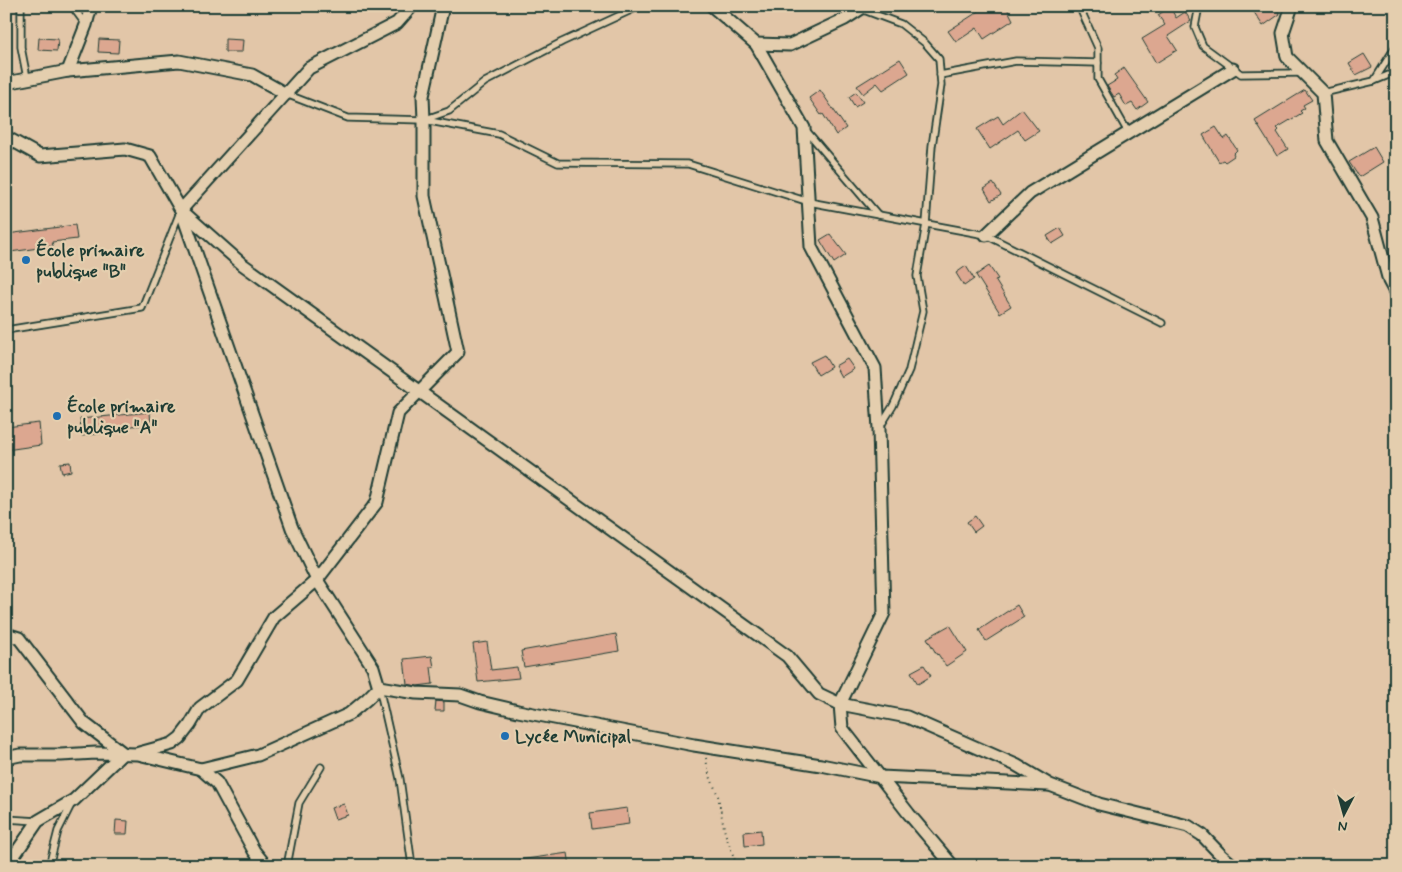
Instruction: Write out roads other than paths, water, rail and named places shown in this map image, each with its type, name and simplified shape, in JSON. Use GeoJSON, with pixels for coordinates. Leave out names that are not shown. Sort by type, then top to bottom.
{"type":"FeatureCollection","features":[{"type":"Feature","properties":{"kind":"street"},"geometry":{"type":"LineString","coordinates":[[68,71],[86,25],[91,6]]}},
{"type":"Feature","properties":{"kind":"street"},"geometry":{"type":"LineString","coordinates":[[181,210],[309,68],[398,23],[412,6]]}},
{"type":"Feature","properties":{"kind":"street"},"geometry":{"type":"LineString","coordinates":[[138,754],[172,744],[180,738],[200,708],[237,680],[274,617],[317,580],[377,502],[398,413],[458,352],[424,196],[424,120],[422,96],[443,6]]}},
{"type":"Feature","properties":{"kind":"street"},"geometry":{"type":"LineString","coordinates":[[712,6],[756,44],[804,128],[812,247],[875,368],[879,429],[884,613],[840,704],[842,728],[909,814],[953,866]]}},
{"type":"Feature","properties":{"kind":"street"},"geometry":{"type":"LineString","coordinates":[[1292,6],[1284,33],[1287,57],[1323,93],[1327,141],[1372,218],[1388,281],[1396,294]]}},
{"type":"Feature","properties":{"kind":"street"},"geometry":{"type":"LineString","coordinates":[[756,44],[790,45],[846,19],[861,7]]}},
{"type":"Feature","properties":{"kind":"street"},"geometry":{"type":"LineString","coordinates":[[6,82],[68,71],[179,61],[252,75],[286,94]]}},
{"type":"Feature","properties":{"kind":"street"},"geometry":{"type":"LineString","coordinates":[[986,235],[1030,193],[1233,69]]}},
{"type":"Feature","properties":{"kind":"street"},"geometry":{"type":"LineString","coordinates":[[6,137],[40,156],[125,149],[150,156],[181,210],[292,528],[317,580],[373,666],[379,687]]}},
{"type":"Feature","properties":{"kind":"street"},"geometry":{"type":"LineString","coordinates":[[181,210],[242,264],[787,656],[819,694],[840,704],[907,717],[1016,765],[1050,785],[1100,804],[1188,826],[1202,835],[1234,866]]}},
{"type":"Feature","properties":{"kind":"street"},"geometry":{"type":"LineString","coordinates":[[6,634],[19,638],[84,724],[123,754]]}},
{"type":"Feature","properties":{"kind":"street"},"geometry":{"type":"LineString","coordinates":[[379,687],[416,693],[460,695],[518,711],[704,747],[821,765],[881,777],[1050,785]]}},
{"type":"Feature","properties":{"kind":"street"},"geometry":{"type":"LineString","coordinates":[[6,758],[96,753],[138,754],[201,769],[258,755],[349,714],[379,687]]}},
{"type":"Feature","properties":{"kind":"street"},"geometry":{"type":"LineString","coordinates":[[7,866],[38,821],[74,800],[123,754]]}},
{"type":"Feature","properties":{"kind":"street"},"geometry":{"type":"LineString","coordinates":[[201,769],[217,783],[250,843],[266,866]]}},
{"type":"Feature","properties":{"kind":"lane"},"geometry":{"type":"LineString","coordinates":[[21,6],[21,47],[28,78]]}},
{"type":"Feature","properties":{"kind":"lane"},"geometry":{"type":"LineString","coordinates":[[72,6],[86,25]]}},
{"type":"Feature","properties":{"kind":"lane"},"geometry":{"type":"LineString","coordinates":[[424,120],[449,111],[485,82],[562,42],[640,6]]}},
{"type":"Feature","properties":{"kind":"lane"},"geometry":{"type":"LineString","coordinates":[[1079,6],[1098,48],[1098,79],[1129,134]]}},
{"type":"Feature","properties":{"kind":"lane"},"geometry":{"type":"LineString","coordinates":[[1199,6],[1196,27],[1203,46],[1233,69],[1241,74],[1302,73]]}},
{"type":"Feature","properties":{"kind":"lane"},"geometry":{"type":"LineString","coordinates":[[861,7],[901,24],[925,43],[939,60],[941,85],[932,146],[926,224],[917,276],[923,312],[909,370],[893,406],[879,429]]}},
{"type":"Feature","properties":{"kind":"lane"},"geometry":{"type":"LineString","coordinates":[[1374,81],[1396,46]]}},
{"type":"Feature","properties":{"kind":"lane"},"geometry":{"type":"LineString","coordinates":[[940,75],[1016,61],[1098,63]]}},
{"type":"Feature","properties":{"kind":"lane"},"geometry":{"type":"LineString","coordinates":[[1323,93],[1374,81],[1396,72]]}},
{"type":"Feature","properties":{"kind":"lane"},"geometry":{"type":"LineString","coordinates":[[286,94],[348,118],[424,120],[499,134],[558,163],[688,164],[809,202],[986,235],[1162,323]]}},
{"type":"Feature","properties":{"kind":"lane"},"geometry":{"type":"LineString","coordinates":[[804,128],[878,215]]}},
{"type":"Feature","properties":{"kind":"lane"},"geometry":{"type":"LineString","coordinates":[[6,330],[142,308],[181,210]]}},
{"type":"Feature","properties":{"kind":"lane"},"geometry":{"type":"LineString","coordinates":[[379,687],[400,779],[412,866]]}},
{"type":"Feature","properties":{"kind":"lane"},"geometry":{"type":"LineString","coordinates":[[288,866],[299,803],[321,767]]}},
{"type":"Feature","properties":{"kind":"lane"},"geometry":{"type":"LineString","coordinates":[[49,866],[58,831],[74,800]]}},
{"type":"Feature","properties":{"kind":"lane"},"geometry":{"type":"LineString","coordinates":[[6,819],[38,821]]}},
{"type":"Feature","properties":{"kind":"place","name":"École primaire publique \"B\""},"geometry":{"type":"Point","coordinates":[26,260]}},
{"type":"Feature","properties":{"kind":"place","name":"École primaire publique \"A\""},"geometry":{"type":"Point","coordinates":[57,416]}},
{"type":"Feature","properties":{"kind":"place","name":"Lycée Municipal"},"geometry":{"type":"Point","coordinates":[505,736]}}]}
